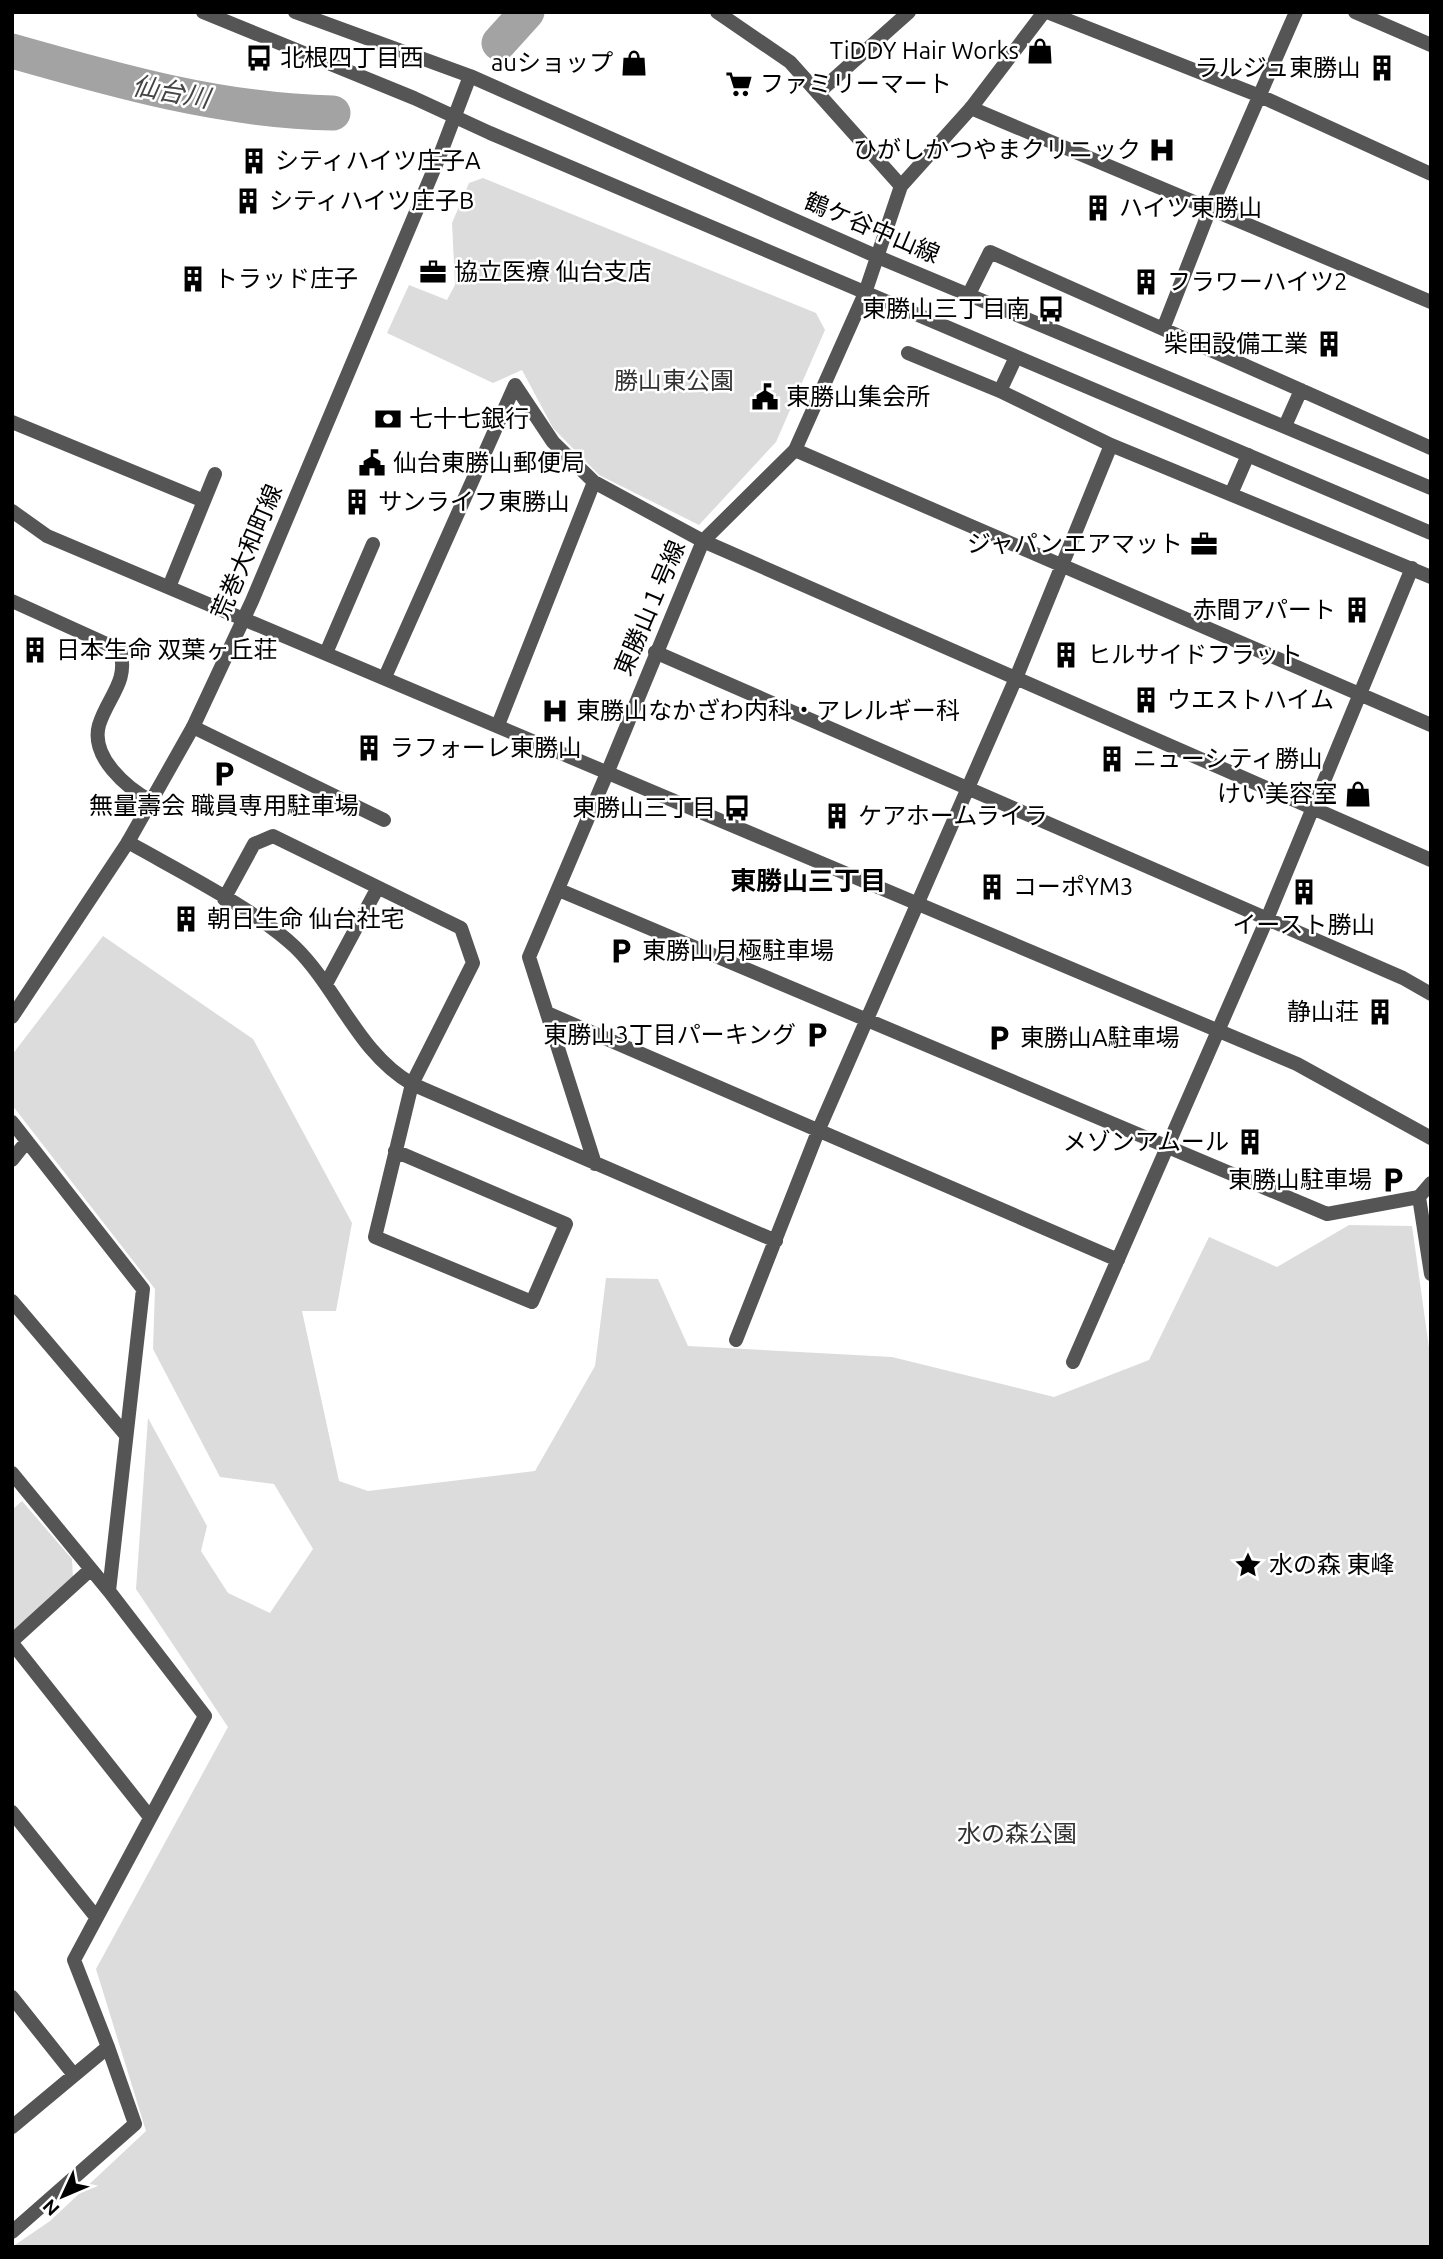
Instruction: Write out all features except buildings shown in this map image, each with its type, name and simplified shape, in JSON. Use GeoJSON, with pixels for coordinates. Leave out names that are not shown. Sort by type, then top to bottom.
{"type":"FeatureCollection","features":[{"type":"Feature","properties":{"kind":"street"},"geometry":{"type":"LineString","coordinates":[[203,12],[414,98],[1431,533]]}},
{"type":"Feature","properties":{"kind":"street","name":"鶴ケ谷中山線"},"geometry":{"type":"LineString","coordinates":[[295,12],[470,76],[878,257],[1431,488]]}},
{"type":"Feature","properties":{"kind":"street"},"geometry":{"type":"LineString","coordinates":[[717,12],[790,62],[901,186]]}},
{"type":"Feature","properties":{"kind":"street"},"geometry":{"type":"LineString","coordinates":[[818,93],[909,12]]}},
{"type":"Feature","properties":{"kind":"street"},"geometry":{"type":"LineString","coordinates":[[1045,12],[1260,96],[1431,174]]}},
{"type":"Feature","properties":{"kind":"street","name":"東勝山１号線"},"geometry":{"type":"LineString","coordinates":[[595,1164],[529,957],[703,541],[794,450],[865,293],[901,186],[971,108],[1045,12]]}},
{"type":"Feature","properties":{"kind":"street"},"geometry":{"type":"LineString","coordinates":[[1163,329],[1210,209],[1296,12]]}},
{"type":"Feature","properties":{"kind":"street"},"geometry":{"type":"LineString","coordinates":[[1355,12],[1431,45]]}},
{"type":"Feature","properties":{"kind":"street","name":"荒巻大和町線"},"geometry":{"type":"LineString","coordinates":[[12,1017],[128,842],[192,727],[244,618],[470,76]]}},
{"type":"Feature","properties":{"kind":"street"},"geometry":{"type":"LineString","coordinates":[[971,108],[1431,302]]}},
{"type":"Feature","properties":{"kind":"street"},"geometry":{"type":"LineString","coordinates":[[970,294],[990,252],[1431,448]]}},
{"type":"Feature","properties":{"kind":"street"},"geometry":{"type":"LineString","coordinates":[[908,353],[1000,391],[1111,445],[1431,577]]}},
{"type":"Feature","properties":{"kind":"street"},"geometry":{"type":"LineString","coordinates":[[1000,391],[1016,357]]}},
{"type":"Feature","properties":{"kind":"street"},"geometry":{"type":"LineString","coordinates":[[385,677],[515,385],[553,442],[594,482],[703,541],[1431,860]]}},
{"type":"Feature","properties":{"kind":"street"},"geometry":{"type":"LineString","coordinates":[[1285,426],[1300,390]]}},
{"type":"Feature","properties":{"kind":"street"},"geometry":{"type":"LineString","coordinates":[[12,422],[204,501]]}},
{"type":"Feature","properties":{"kind":"street"},"geometry":{"type":"LineString","coordinates":[[736,1340],[865,1019],[1016,678],[1111,445]]}},
{"type":"Feature","properties":{"kind":"street"},"geometry":{"type":"LineString","coordinates":[[794,450],[1431,725]]}},
{"type":"Feature","properties":{"kind":"street"},"geometry":{"type":"LineString","coordinates":[[1231,494],[1248,455]]}},
{"type":"Feature","properties":{"kind":"street"},"geometry":{"type":"LineString","coordinates":[[169,587],[215,474]]}},
{"type":"Feature","properties":{"kind":"street"},"geometry":{"type":"LineString","coordinates":[[498,725],[594,482]]}},
{"type":"Feature","properties":{"kind":"street"},"geometry":{"type":"LineString","coordinates":[[12,511],[47,536],[1297,1064],[1431,1138]]}},
{"type":"Feature","properties":{"kind":"street"},"geometry":{"type":"LineString","coordinates":[[326,653],[373,544]]}},
{"type":"Feature","properties":{"kind":"street"},"geometry":{"type":"LineString","coordinates":[[1073,1362],[1267,919],[1412,568]]}},
{"type":"Feature","properties":{"kind":"street"},"geometry":{"type":"LineString","coordinates":[[12,601],[120,650],[125,668],[98,728],[104,759],[132,790],[151,801]]}},
{"type":"Feature","properties":{"kind":"street"},"geometry":{"type":"LineString","coordinates":[[655,652],[1403,978],[1431,994]]}},
{"type":"Feature","properties":{"kind":"street"},"geometry":{"type":"LineString","coordinates":[[192,727],[384,820]]}},
{"type":"Feature","properties":{"kind":"street"},"geometry":{"type":"LineString","coordinates":[[224,899],[254,844],[273,836],[461,928],[473,962],[412,1084],[395,1151],[374,1237],[532,1302],[566,1224],[395,1151]]}},
{"type":"Feature","properties":{"kind":"street"},"geometry":{"type":"LineString","coordinates":[[128,842],[224,899],[294,947],[326,984],[356,1030],[389,1071],[412,1084],[776,1241]]}},
{"type":"Feature","properties":{"kind":"street"},"geometry":{"type":"LineString","coordinates":[[326,984],[376,888]]}},
{"type":"Feature","properties":{"kind":"street"},"geometry":{"type":"LineString","coordinates":[[559,890],[1327,1214],[1419,1197],[1431,1183]]}},
{"type":"Feature","properties":{"kind":"street"},"geometry":{"type":"LineString","coordinates":[[547,1013],[1118,1260]]}},
{"type":"Feature","properties":{"kind":"street"},"geometry":{"type":"LineString","coordinates":[[12,1122],[143,1289],[109,1591]]}},
{"type":"Feature","properties":{"kind":"street"},"geometry":{"type":"LineString","coordinates":[[12,1160],[27,1140]]}},
{"type":"Feature","properties":{"kind":"street"},"geometry":{"type":"LineString","coordinates":[[1419,1197],[1431,1274]]}},
{"type":"Feature","properties":{"kind":"street"},"geometry":{"type":"LineString","coordinates":[[12,1301],[125,1434]]}},
{"type":"Feature","properties":{"kind":"street"},"geometry":{"type":"LineString","coordinates":[[12,1473],[109,1591],[205,1716],[74,1960],[135,2124],[12,2232]]}},
{"type":"Feature","properties":{"kind":"street"},"geometry":{"type":"LineString","coordinates":[[90,1570],[12,1642],[149,1816]]}},
{"type":"Feature","properties":{"kind":"street"},"geometry":{"type":"LineString","coordinates":[[12,1812],[96,1917]]}},
{"type":"Feature","properties":{"kind":"street"},"geometry":{"type":"LineString","coordinates":[[12,1997],[74,2075]]}},
{"type":"Feature","properties":{"kind":"street"},"geometry":{"type":"LineString","coordinates":[[12,2127],[108,2047]]}},
{"type":"Feature","properties":{"kind":"green space","name":"勝山東公園"},"geometry":{"type":"Polygon","coordinates":[[[483,178],[816,313],[825,330],[776,442],[699,525],[599,475],[553,428],[522,370],[493,383],[387,333],[409,285],[447,300],[455,285],[452,223],[469,183],[483,178]]]}},
{"type":"Feature","properties":{"kind":"green space","name":"水の森公園"},"geometry":{"type":"Polygon","coordinates":[[[103,936],[253,1039],[352,1223],[336,1311],[302,1311],[339,1481],[368,1491],[535,1471],[595,1366],[606,1278],[658,1279],[688,1346],[892,1357],[1054,1397],[1149,1360],[1209,1237],[1277,1267],[1349,1225],[1412,1226],[1431,1362],[1431,2247],[12,2247],[50,2221],[146,2131],[96,1969],[228,1727],[136,1589],[148,1418],[207,1526],[201,1551],[228,1593],[270,1613],[313,1549],[274,1484],[220,1477],[153,1349],[155,1289],[12,1105],[12,1055],[103,936]]]}},
{"type":"Feature","properties":{"kind":"green space"},"geometry":{"type":"Polygon","coordinates":[[[22,1501],[72,1559],[73,1578],[15,1630],[12,1627],[12,1510],[22,1501]]]}},
{"type":"Feature","properties":{"kind":"waterway","name":"仙台川"},"geometry":{"type":"LineString","coordinates":[[499,43],[527,12]]}},
{"type":"Feature","properties":{"kind":"waterway","name":"仙台川"},"geometry":{"type":"LineString","coordinates":[[12,51],[131,83],[211,100],[251,107],[333,113]]}},
{"type":"Feature","properties":{"kind":"place","name":"TiDDY Hair Works"},"geometry":{"type":"Point","coordinates":[1040,51]}},
{"type":"Feature","properties":{"kind":"place","name":"北根四丁目西"},"geometry":{"type":"Point","coordinates":[259,58]}},
{"type":"Feature","properties":{"kind":"place","name":"auショップ"},"geometry":{"type":"Point","coordinates":[634,63]}},
{"type":"Feature","properties":{"kind":"place","name":"ラルジュ東勝山"},"geometry":{"type":"Point","coordinates":[1382,68]}},
{"type":"Feature","properties":{"kind":"place","name":"ファミリーマート"},"geometry":{"type":"Point","coordinates":[739,84]}},
{"type":"Feature","properties":{"kind":"place","name":"ひがしかつやまクリニック"},"geometry":{"type":"Point","coordinates":[1162,150]}},
{"type":"Feature","properties":{"kind":"place","name":"シティハイツ庄子A"},"geometry":{"type":"Point","coordinates":[254,161]}},
{"type":"Feature","properties":{"kind":"place","name":"シティハイツ庄子B"},"geometry":{"type":"Point","coordinates":[248,201]}},
{"type":"Feature","properties":{"kind":"place","name":"ハイツ東勝山"},"geometry":{"type":"Point","coordinates":[1098,208]}},
{"type":"Feature","properties":{"kind":"place","name":"協立医療 仙台支店"},"geometry":{"type":"Point","coordinates":[433,272]}},
{"type":"Feature","properties":{"kind":"place","name":"トラッド庄子"},"geometry":{"type":"Point","coordinates":[193,279]}},
{"type":"Feature","properties":{"kind":"place","name":"フラワーハイツ2"},"geometry":{"type":"Point","coordinates":[1146,282]}},
{"type":"Feature","properties":{"kind":"place","name":"東勝山三丁目南"},"geometry":{"type":"Point","coordinates":[1051,309]}},
{"type":"Feature","properties":{"kind":"place","name":"柴田設備工業"},"geometry":{"type":"Point","coordinates":[1329,344]}},
{"type":"Feature","properties":{"kind":"place","name":"東勝山集会所"},"geometry":{"type":"Point","coordinates":[765,397]}},
{"type":"Feature","properties":{"kind":"place","name":"七十七銀行"},"geometry":{"type":"Point","coordinates":[388,419]}},
{"type":"Feature","properties":{"kind":"place","name":"仙台東勝山郵便局"},"geometry":{"type":"Point","coordinates":[372,463]}},
{"type":"Feature","properties":{"kind":"place","name":"サンライフ東勝山"},"geometry":{"type":"Point","coordinates":[357,502]}},
{"type":"Feature","properties":{"kind":"place","name":"ジャパンエアマット"},"geometry":{"type":"Point","coordinates":[1204,544]}},
{"type":"Feature","properties":{"kind":"place","name":"赤間アパート"},"geometry":{"type":"Point","coordinates":[1357,610]}},
{"type":"Feature","properties":{"kind":"place","name":"日本生命 双葉ヶ丘荘"},"geometry":{"type":"Point","coordinates":[35,650]}},
{"type":"Feature","properties":{"kind":"place","name":"ヒルサイドフラット"},"geometry":{"type":"Point","coordinates":[1066,655]}},
{"type":"Feature","properties":{"kind":"place","name":"ウエストハイム"},"geometry":{"type":"Point","coordinates":[1146,700]}},
{"type":"Feature","properties":{"kind":"place","name":"東勝山なかざわ内科・アレルギー科"},"geometry":{"type":"Point","coordinates":[555,711]}},
{"type":"Feature","properties":{"kind":"place","name":"ラフォーレ東勝山"},"geometry":{"type":"Point","coordinates":[369,748]}},
{"type":"Feature","properties":{"kind":"place","name":"ニューシティ勝山"},"geometry":{"type":"Point","coordinates":[1112,759]}},
{"type":"Feature","properties":{"kind":"place","name":"無量壽会 職員専用駐車場"},"geometry":{"type":"Point","coordinates":[224,774]}},
{"type":"Feature","properties":{"kind":"place","name":"けい美容室"},"geometry":{"type":"Point","coordinates":[1358,794]}},
{"type":"Feature","properties":{"kind":"place","name":"東勝山三丁目"},"geometry":{"type":"Point","coordinates":[737,808]}},
{"type":"Feature","properties":{"kind":"place","name":"ケアホームライラ"},"geometry":{"type":"Point","coordinates":[837,816]}},
{"type":"Feature","properties":{"kind":"place","name":"コーポYM3"},"geometry":{"type":"Point","coordinates":[992,887]}},
{"type":"Feature","properties":{"kind":"place","name":"イースト勝山"},"geometry":{"type":"Point","coordinates":[1304,892]}},
{"type":"Feature","properties":{"kind":"place","name":"朝日生命 仙台社宅"},"geometry":{"type":"Point","coordinates":[186,919]}},
{"type":"Feature","properties":{"kind":"place","name":"東勝山月極駐車場"},"geometry":{"type":"Point","coordinates":[621,951]}},
{"type":"Feature","properties":{"kind":"place","name":"静山荘"},"geometry":{"type":"Point","coordinates":[1380,1012]}},
{"type":"Feature","properties":{"kind":"place","name":"東勝山3丁目パーキング"},"geometry":{"type":"Point","coordinates":[817,1035]}},
{"type":"Feature","properties":{"kind":"place","name":"東勝山A駐車場"},"geometry":{"type":"Point","coordinates":[999,1038]}},
{"type":"Feature","properties":{"kind":"place","name":"メゾンアムール"},"geometry":{"type":"Point","coordinates":[1250,1142]}},
{"type":"Feature","properties":{"kind":"place","name":"東勝山駐車場"},"geometry":{"type":"Point","coordinates":[1393,1180]}},
{"type":"Feature","properties":{"kind":"place","name":"水の森 東峰"},"geometry":{"type":"Point","coordinates":[1248,1565]}},
{"type":"Feature","properties":{"kind":"district","name":"東勝山三丁目"},"geometry":{"type":"Point","coordinates":[808,881]}}]}
